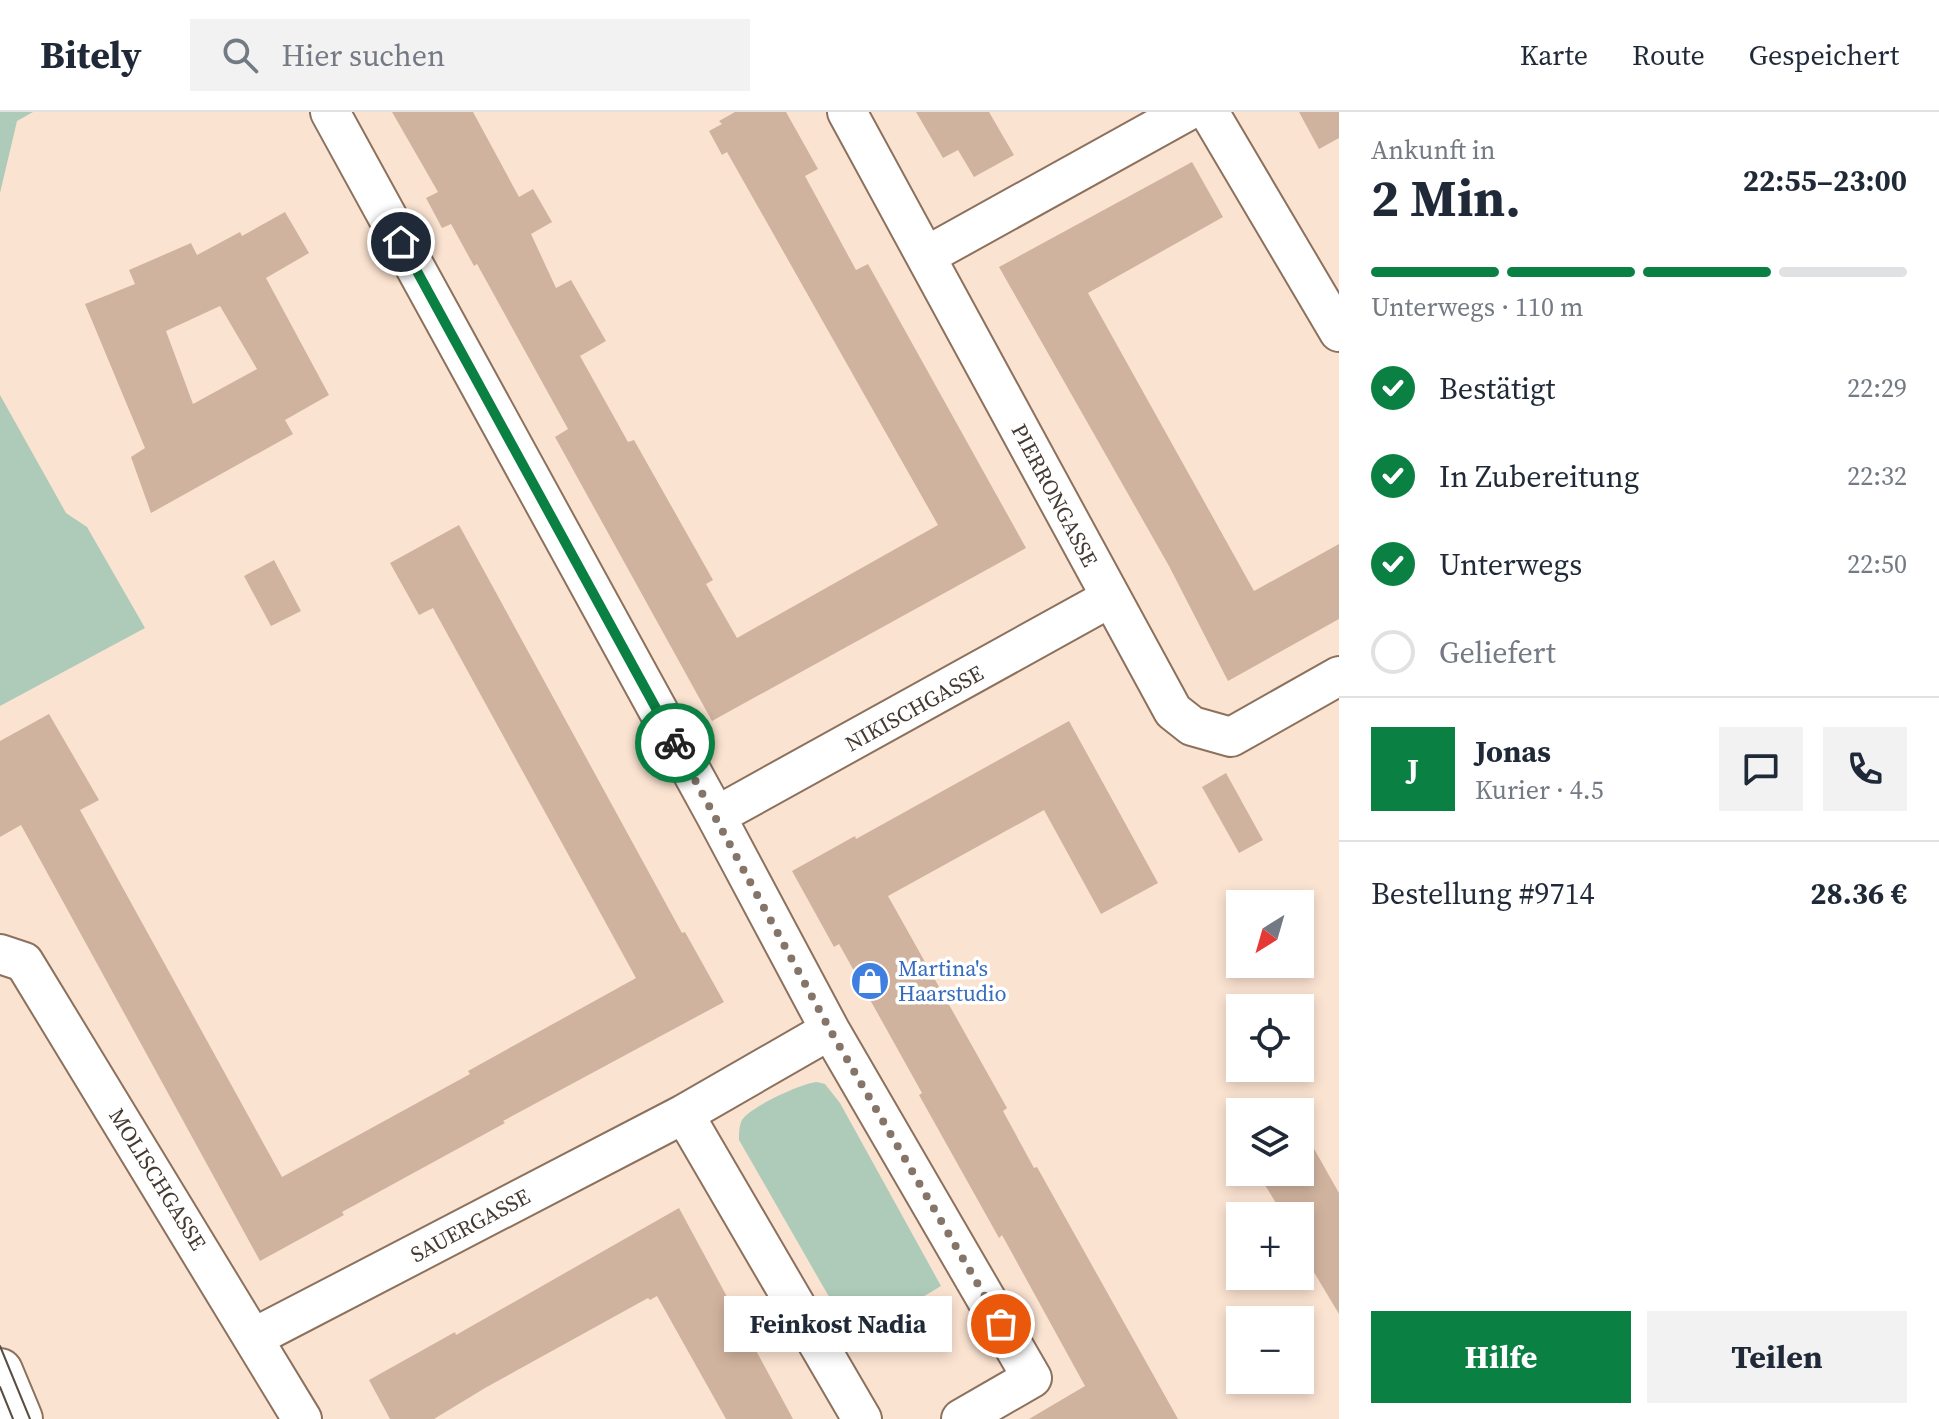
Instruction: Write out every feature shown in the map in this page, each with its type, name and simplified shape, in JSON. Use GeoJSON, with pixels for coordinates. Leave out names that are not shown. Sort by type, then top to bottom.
{"type":"FeatureCollection","features":[{"type":"Feature","properties":{"kind":"main road"},"geometry":{"type":"LineString","coordinates":[[0,1371],[20,1419]]}},
{"type":"Feature","properties":{"kind":"street"},"geometry":{"type":"LineString","coordinates":[[330,112],[830,1030],[1032,1378],[961,1419]]}},
{"type":"Feature","properties":{"kind":"street","name":"PIERRONGASSE"},"geometry":{"type":"LineString","coordinates":[[847,112],[1173,711],[1192,726],[1231,737],[1339,676]]}},
{"type":"Feature","properties":{"kind":"street"},"geometry":{"type":"LineString","coordinates":[[926,256],[1186,112]]}},
{"type":"Feature","properties":{"kind":"street"},"geometry":{"type":"LineString","coordinates":[[1209,112],[1339,332]]}},
{"type":"Feature","properties":{"kind":"street","name":"NIKISCHGASSE"},"geometry":{"type":"LineString","coordinates":[[716,816],[1110,598]]}},
{"type":"Feature","properties":{"kind":"street","name":"MOLISCHGASSE"},"geometry":{"type":"LineString","coordinates":[[0,954],[24,962],[255,1337],[302,1419]]}},
{"type":"Feature","properties":{"kind":"street","name":"SAUERGASSE"},"geometry":{"type":"LineString","coordinates":[[255,1337],[684,1114],[830,1030]]}},
{"type":"Feature","properties":{"kind":"street"},"geometry":{"type":"LineString","coordinates":[[684,1114],[862,1419]]}},
{"type":"Feature","properties":{"kind":"green space"},"geometry":{"type":"Polygon","coordinates":[[[0,112],[33,112],[17,121],[0,193],[0,112]]]}},
{"type":"Feature","properties":{"kind":"green space"},"geometry":{"type":"Polygon","coordinates":[[[0,395],[66,513],[87,527],[145,628],[0,706],[0,395]]]}},
{"type":"Feature","properties":{"kind":"green space"},"geometry":{"type":"Polygon","coordinates":[[[817,1082],[825,1084],[840,1103],[941,1286],[856,1337],[851,1335],[739,1140],[742,1120],[755,1109],[777,1096],[817,1082]]]}},
{"type":"Feature","properties":{"kind":"building"},"geometry":{"type":"Polygon","coordinates":[[[392,112],[473,112],[519,197],[533,189],[552,222],[531,234],[556,288],[571,280],[606,341],[580,356],[628,442],[634,440],[713,580],[706,584],[737,638],[938,525],[727,152],[722,155],[709,131],[735,112],[786,112],[818,169],[805,176],[856,270],[868,264],[1026,548],[712,721],[555,437],[568,429],[477,264],[474,266],[451,224],[442,228],[426,198],[438,192],[392,112]]]}},
{"type":"Feature","properties":{"kind":"building"},"geometry":{"type":"Polygon","coordinates":[[[916,112],[989,112],[1014,155],[974,177],[958,150],[943,158],[916,112]]]}},
{"type":"Feature","properties":{"kind":"building"},"geometry":{"type":"Polygon","coordinates":[[[1299,112],[1339,112],[1339,138],[1319,149],[1299,112]]]}},
{"type":"Feature","properties":{"kind":"building"},"geometry":{"type":"Polygon","coordinates":[[[1192,162],[1223,217],[1088,293],[1254,591],[1339,544],[1339,619],[1228,681],[1169,566],[999,267],[1192,162]]]}},
{"type":"Feature","properties":{"kind":"building"},"geometry":{"type":"Polygon","coordinates":[[[285,212],[309,253],[266,278],[329,395],[285,420],[293,434],[151,513],[131,457],[145,448],[85,304],[135,284],[129,270],[191,243],[197,255],[240,232],[242,236],[285,212]],[[220,306],[166,331],[193,404],[257,369],[220,306]]]}},
{"type":"Feature","properties":{"kind":"building"},"geometry":{"type":"Polygon","coordinates":[[[459,525],[682,933],[685,932],[724,1002],[503,1121],[505,1123],[342,1212],[344,1215],[260,1261],[21,825],[0,837],[0,741],[49,714],[99,800],[80,810],[282,1177],[636,978],[433,608],[419,615],[390,563],[459,525]]]}},
{"type":"Feature","properties":{"kind":"building"},"geometry":{"type":"Polygon","coordinates":[[[274,560],[301,611],[271,626],[244,576],[274,560]]]}},
{"type":"Feature","properties":{"kind":"building"},"geometry":{"type":"Polygon","coordinates":[[[1069,721],[1158,883],[1101,914],[1044,810],[888,896],[1007,1108],[1003,1111],[1034,1168],[1037,1167],[1178,1419],[1029,1419],[1085,1386],[1002,1235],[999,1238],[919,1095],[922,1093],[839,944],[834,947],[792,871],[1069,721]]]}},
{"type":"Feature","properties":{"kind":"building"},"geometry":{"type":"Polygon","coordinates":[[[1226,773],[1263,840],[1239,853],[1202,787],[1226,773]]]}},
{"type":"Feature","properties":{"kind":"building"},"geometry":{"type":"Polygon","coordinates":[[[1314,1149],[1339,1193],[1339,1314],[1314,1272],[1314,1202],[1275,1202],[1266,1186],[1314,1186],[1314,1149]]]}},
{"type":"Feature","properties":{"kind":"building"},"geometry":{"type":"Polygon","coordinates":[[[679,1208],[793,1419],[726,1419],[657,1296],[648,1298],[434,1419],[390,1419],[369,1380],[455,1332],[456,1335],[679,1208]]]}},
{"type":"Feature","properties":{"kind":"tram line"},"geometry":{"type":"LineString","coordinates":[[0,1346],[30,1419]]}},
{"type":"Feature","properties":{"kind":"tram line"},"geometry":{"type":"LineString","coordinates":[[0,1387],[13,1419]]}},
{"type":"Feature","properties":{"kind":"way so far"},"geometry":{"type":"LineString","coordinates":[[675,743],[830,1030],[1001,1324]]}},
{"type":"Feature","properties":{"kind":"place","name":"Martina's Haarstudio"},"geometry":{"type":"Point","coordinates":[870,981]}},
{"type":"Feature","properties":{"kind":"place","name":"Feinkost Nadia"},"geometry":{"type":"Point","coordinates":[1001,1324]}},
{"type":"Feature","properties":{"kind":"route"},"geometry":{"type":"LineString","coordinates":[[401,242],[675,743]]}}]}
